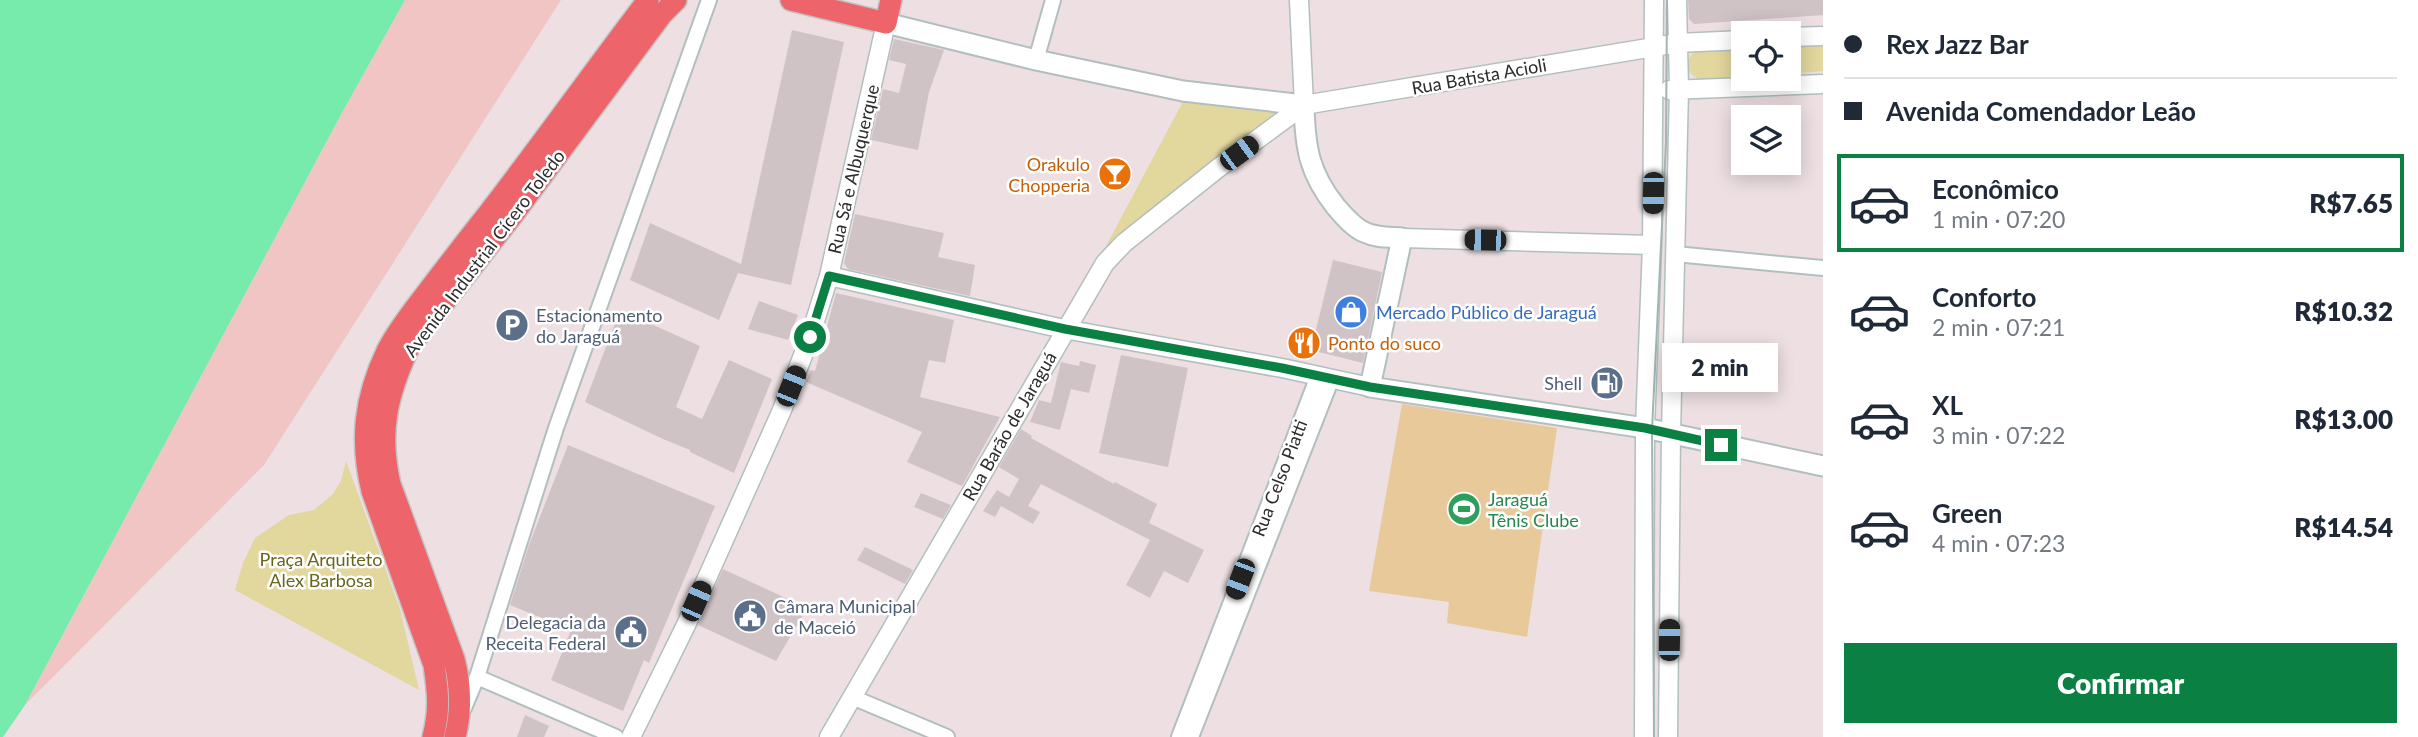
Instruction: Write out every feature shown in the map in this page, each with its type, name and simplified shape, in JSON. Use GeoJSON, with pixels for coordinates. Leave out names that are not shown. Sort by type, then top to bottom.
{"type":"FeatureCollection","features":[{"type":"Feature","properties":{"kind":"main road","name":"Avenida Industrial Cícero Toledo"},"geometry":{"type":"LineString","coordinates":[[433,737],[439,715],[434,665],[372,491],[366,464],[365,426],[376,380],[387,351],[402,324],[499,200],[648,0]]}},
{"type":"Feature","properties":{"kind":"main road","name":"Avenida Industrial Cícero Toledo"},"geometry":{"type":"LineString","coordinates":[[455,737],[460,716],[460,683],[454,659],[390,484],[383,435],[387,405],[398,371],[410,347],[515,212],[662,13],[676,0]]}},
{"type":"Feature","properties":{"kind":"main road"},"geometry":{"type":"LineString","coordinates":[[791,0],[1036,60],[1183,91],[1304,105],[1305,138],[1310,164],[1320,186],[1346,218],[1366,233],[1402,238],[1370,387],[1645,428],[1823,466]]}},
{"type":"Feature","properties":{"kind":"main road"},"geometry":{"type":"LineString","coordinates":[[833,11],[856,0]]}},
{"type":"Feature","properties":{"kind":"main road"},"geometry":{"type":"LineString","coordinates":[[886,23],[891,0]]}},
{"type":"Feature","properties":{"kind":"street"},"geometry":{"type":"LineString","coordinates":[[460,716],[477,677],[556,428],[709,0]]}},
{"type":"Feature","properties":{"kind":"street"},"geometry":{"type":"LineString","coordinates":[[1036,60],[1053,0]]}},
{"type":"Feature","properties":{"kind":"street"},"geometry":{"type":"LineString","coordinates":[[1299,0],[1304,105]]}},
{"type":"Feature","properties":{"kind":"street"},"geometry":{"type":"LineString","coordinates":[[1644,737],[1645,428],[1652,245],[1654,0]]}},
{"type":"Feature","properties":{"kind":"street"},"geometry":{"type":"LineString","coordinates":[[1668,737],[1671,434],[1679,89],[1677,0]]}},
{"type":"Feature","properties":{"kind":"street","name":"Rua Sá e Albuquerque"},"geometry":{"type":"LineString","coordinates":[[631,737],[782,410],[810,337],[829,276],[886,23]]}},
{"type":"Feature","properties":{"kind":"street"},"geometry":{"type":"LineString","coordinates":[[1801,37],[1823,36]]}},
{"type":"Feature","properties":{"kind":"street","name":"Rua Batista Acioli"},"geometry":{"type":"LineString","coordinates":[[1304,105],[1654,46],[1731,41]]}},
{"type":"Feature","properties":{"kind":"street"},"geometry":{"type":"LineString","coordinates":[[1655,90],[1823,83]]}},
{"type":"Feature","properties":{"kind":"street","name":"Rua Barão de Jaraguá"},"geometry":{"type":"LineString","coordinates":[[829,737],[1105,263],[1124,243],[1217,169],[1304,105]]}},
{"type":"Feature","properties":{"kind":"street"},"geometry":{"type":"LineString","coordinates":[[1402,238],[1652,245]]}},
{"type":"Feature","properties":{"kind":"street"},"geometry":{"type":"LineString","coordinates":[[1675,254],[1823,268]]}},
{"type":"Feature","properties":{"kind":"street"},"geometry":{"type":"LineString","coordinates":[[829,276],[1065,329],[1370,387]]}},
{"type":"Feature","properties":{"kind":"street","name":"Rua Celso Piatti"},"geometry":{"type":"LineString","coordinates":[[1179,737],[1325,377]]}},
{"type":"Feature","properties":{"kind":"street","name":"Rua Celso Piatti"},"geometry":{"type":"LineString","coordinates":[[1191,737],[1325,377]]}},
{"type":"Feature","properties":{"kind":"street"},"geometry":{"type":"LineString","coordinates":[[477,677],[616,737]]}},
{"type":"Feature","properties":{"kind":"street"},"geometry":{"type":"LineString","coordinates":[[852,697],[947,737]]}},
{"type":"Feature","properties":{"kind":"green space"},"geometry":{"type":"Polygon","coordinates":[[[1823,42],[1823,71],[1801,73],[1801,43],[1823,42]]]}},
{"type":"Feature","properties":{"kind":"green space"},"geometry":{"type":"Polygon","coordinates":[[[1731,48],[1731,79],[1700,81],[1688,71],[1688,60],[1695,50],[1731,48]]]}},
{"type":"Feature","properties":{"kind":"green space"},"geometry":{"type":"Polygon","coordinates":[[[1186,96],[1285,111],[1105,248],[1186,96]]]}},
{"type":"Feature","properties":{"kind":"green space","name":"Praça Arquiteto Alex Barbosa"},"geometry":{"type":"Polygon","coordinates":[[[346,461],[400,609],[419,690],[235,590],[243,563],[255,538],[289,515],[314,510],[333,494],[341,481],[346,461]]]}},
{"type":"Feature","properties":{"kind":"sand"},"geometry":{"type":"Polygon","coordinates":[[[405,0],[561,0],[264,465],[25,705],[344,109],[405,0]]]}},
{"type":"Feature","properties":{"kind":"shaded area"},"geometry":{"type":"Polygon","coordinates":[[[0,0],[405,0],[25,705],[3,737],[0,737],[0,0]]]}},
{"type":"Feature","properties":{"kind":"shaded area","name":"Jaraguá Tênis Clube"},"geometry":{"type":"Polygon","coordinates":[[[1402,404],[1557,428],[1527,637],[1447,623],[1449,602],[1369,591],[1402,404]]]}},
{"type":"Feature","properties":{"kind":"building"},"geometry":{"type":"Polygon","coordinates":[[[1688,0],[1823,0],[1823,15],[1694,24],[1689,19],[1688,0]]]}},
{"type":"Feature","properties":{"kind":"building"},"geometry":{"type":"Polygon","coordinates":[[[792,30],[844,42],[791,285],[738,273],[719,320],[630,280],[650,223],[741,264],[792,30]]]}},
{"type":"Feature","properties":{"kind":"building"},"geometry":{"type":"Polygon","coordinates":[[[894,39],[944,50],[929,92],[918,150],[871,140],[883,89],[899,93],[906,64],[889,60],[894,39]]]}},
{"type":"Feature","properties":{"kind":"building"},"geometry":{"type":"Polygon","coordinates":[[[855,214],[944,233],[938,257],[975,265],[970,296],[848,269],[844,263],[855,214]]]}},
{"type":"Feature","properties":{"kind":"building","name":"Mercado Público de Jaraguá"},"geometry":{"type":"Polygon","coordinates":[[[1333,260],[1382,272],[1363,363],[1311,350],[1333,260]]]}},
{"type":"Feature","properties":{"kind":"building"},"geometry":{"type":"Polygon","coordinates":[[[836,293],[954,320],[945,363],[929,360],[920,397],[1000,417],[962,486],[907,462],[922,432],[806,382],[811,370],[815,371],[836,293]]]}},
{"type":"Feature","properties":{"kind":"building"},"geometry":{"type":"Polygon","coordinates":[[[759,301],[798,315],[788,340],[748,329],[759,301]]]}},
{"type":"Feature","properties":{"kind":"building"},"geometry":{"type":"Polygon","coordinates":[[[620,310],[700,346],[676,407],[702,419],[729,360],[772,379],[734,473],[585,402],[620,310]]]}},
{"type":"Feature","properties":{"kind":"building"},"geometry":{"type":"Polygon","coordinates":[[[1121,355],[1188,368],[1168,467],[1099,453],[1121,355]]]}},
{"type":"Feature","properties":{"kind":"building"},"geometry":{"type":"Polygon","coordinates":[[[1080,361],[1096,365],[1089,393],[1071,389],[1060,430],[1030,422],[1039,400],[1051,403],[1061,362],[1079,366],[1080,361]]]}},
{"type":"Feature","properties":{"kind":"building"},"geometry":{"type":"Polygon","coordinates":[[[1021,429],[1032,436],[1031,438],[1114,484],[1115,482],[1157,504],[1149,523],[1204,550],[1188,583],[1164,571],[1150,598],[1126,585],[1150,540],[1041,484],[1028,506],[1040,512],[1033,524],[1001,506],[995,517],[983,511],[997,490],[1009,497],[1019,479],[999,467],[1021,429]]]}},
{"type":"Feature","properties":{"kind":"building","name":"Delegacia da Receita Federal"},"geometry":{"type":"Polygon","coordinates":[[[568,445],[715,506],[649,663],[644,660],[623,711],[551,680],[571,630],[510,605],[529,545],[568,445]]]}},
{"type":"Feature","properties":{"kind":"building"},"geometry":{"type":"Polygon","coordinates":[[[921,493],[951,505],[943,519],[914,507],[921,493]]]}},
{"type":"Feature","properties":{"kind":"building"},"geometry":{"type":"Polygon","coordinates":[[[865,547],[913,570],[905,584],[857,560],[865,547]]]}},
{"type":"Feature","properties":{"kind":"building","name":"Câmara Municipal de Maceió"},"geometry":{"type":"Polygon","coordinates":[[[723,569],[807,608],[776,661],[698,625],[723,569]]]}},
{"type":"Feature","properties":{"kind":"building"},"geometry":{"type":"Polygon","coordinates":[[[525,715],[549,726],[544,737],[517,737],[525,715]]]}},
{"type":"Feature","properties":{"kind":"tram line"},"geometry":{"type":"LineString","coordinates":[[1654,737],[1652,430],[1666,143],[1667,0]]}},
{"type":"Feature","properties":{"kind":"place","name":"Orakulo Chopperia"},"geometry":{"type":"Point","coordinates":[1115,174]}},
{"type":"Feature","properties":{"kind":"place","name":"Mercado Público de Jaraguá"},"geometry":{"type":"Point","coordinates":[1351,312]}},
{"type":"Feature","properties":{"kind":"place","name":"Estacionamento do Jaraguá"},"geometry":{"type":"Point","coordinates":[512,325]}},
{"type":"Feature","properties":{"kind":"place","name":"Ponto do suco"},"geometry":{"type":"Point","coordinates":[1304,343]}},
{"type":"Feature","properties":{"kind":"place","name":"Shell"},"geometry":{"type":"Point","coordinates":[1607,383]}},
{"type":"Feature","properties":{"kind":"place","name":"Jaraguá Tênis Clube"},"geometry":{"type":"Point","coordinates":[1464,509]}},
{"type":"Feature","properties":{"kind":"place","name":"Câmara Municipal de Maceió"},"geometry":{"type":"Point","coordinates":[750,616]}},
{"type":"Feature","properties":{"kind":"place","name":"Delegacia da Receita Federal"},"geometry":{"type":"Point","coordinates":[631,632]}},
{"type":"Feature","properties":{"kind":"route"},"geometry":{"type":"LineString","coordinates":[[810,337],[829,276],[1065,329],[1282,368],[1370,387],[1645,428],[1721,445]]}}]}
